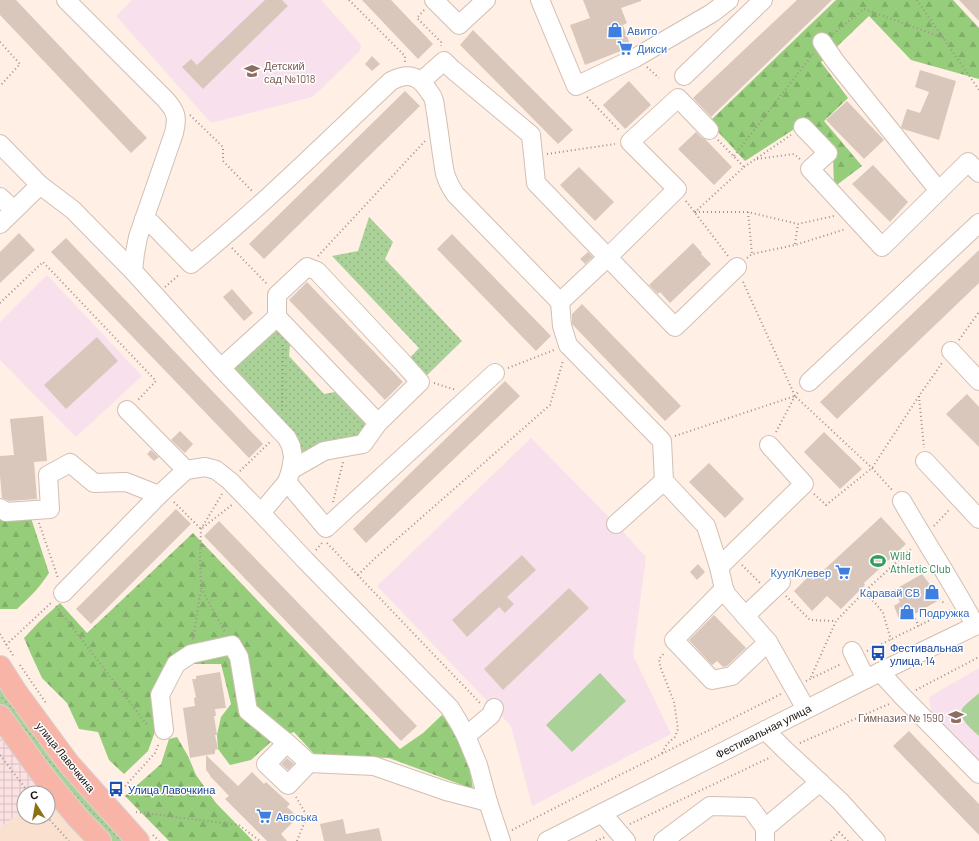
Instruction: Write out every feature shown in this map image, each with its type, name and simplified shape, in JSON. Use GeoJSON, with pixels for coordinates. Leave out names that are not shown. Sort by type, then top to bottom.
{"type":"FeatureCollection","features":[{"type":"Feature","properties":{"kind":"main road","name":"улица Лавочкина"},"geometry":{"type":"LineString","coordinates":[[11,663],[16,692],[69,764],[144,836]]}},
{"type":"Feature","properties":{"kind":"main road"},"geometry":{"type":"LineString","coordinates":[[0,716],[44,777],[78,818],[100,841]]}},
{"type":"Feature","properties":{"kind":"street"},"geometry":{"type":"LineString","coordinates":[[66,0],[165,99],[173,108],[176,115],[174,133],[138,237],[133,270]]}},
{"type":"Feature","properties":{"kind":"street"},"geometry":{"type":"LineString","coordinates":[[434,0],[459,25],[486,0]]}},
{"type":"Feature","properties":{"kind":"street"},"geometry":{"type":"LineString","coordinates":[[540,0],[576,86],[635,58],[712,13],[728,0]]}},
{"type":"Feature","properties":{"kind":"street"},"geometry":{"type":"LineString","coordinates":[[684,76],[763,0]]}},
{"type":"Feature","properties":{"kind":"street"},"geometry":{"type":"LineString","coordinates":[[822,42],[835,61],[939,191]]}},
{"type":"Feature","properties":{"kind":"street"},"geometry":{"type":"LineString","coordinates":[[144,219],[152,224],[192,264],[263,202],[391,81],[399,77],[426,77],[444,61],[532,135],[536,183],[675,327],[736,267]]}},
{"type":"Feature","properties":{"kind":"street"},"geometry":{"type":"LineString","coordinates":[[413,78],[425,85],[433,98],[444,169],[447,180],[454,194],[560,302],[562,326],[568,344],[662,441],[664,481],[706,526],[719,567],[724,590],[768,642],[806,709]]}},
{"type":"Feature","properties":{"kind":"street"},"geometry":{"type":"LineString","coordinates":[[560,302],[677,189],[630,142],[678,98],[709,130]]}},
{"type":"Feature","properties":{"kind":"street"},"geometry":{"type":"LineString","coordinates":[[803,127],[828,153],[810,169],[882,247],[968,162],[979,173]]}},
{"type":"Feature","properties":{"kind":"street"},"geometry":{"type":"LineString","coordinates":[[0,144],[40,185],[73,210],[133,270],[287,438],[291,446],[293,457],[289,476],[326,528],[495,373]]}},
{"type":"Feature","properties":{"kind":"street"},"geometry":{"type":"LineString","coordinates":[[0,224],[40,185]]}},
{"type":"Feature","properties":{"kind":"street"},"geometry":{"type":"LineString","coordinates":[[0,197],[14,210]]}},
{"type":"Feature","properties":{"kind":"street"},"geometry":{"type":"LineString","coordinates":[[804,387],[979,223]]}},
{"type":"Feature","properties":{"kind":"street"},"geometry":{"type":"LineString","coordinates":[[261,513],[289,476],[324,451],[363,444],[378,423],[420,382],[316,272],[307,267],[277,295],[280,320],[378,423]]}},
{"type":"Feature","properties":{"kind":"street"},"geometry":{"type":"LineString","coordinates":[[222,368],[280,320]]}},
{"type":"Feature","properties":{"kind":"street"},"geometry":{"type":"LineString","coordinates":[[951,351],[979,381]]}},
{"type":"Feature","properties":{"kind":"street"},"geometry":{"type":"LineString","coordinates":[[127,410],[186,470]]}},
{"type":"Feature","properties":{"kind":"street"},"geometry":{"type":"LineString","coordinates":[[719,567],[804,484],[769,445]]}},
{"type":"Feature","properties":{"kind":"street"},"geometry":{"type":"LineString","coordinates":[[926,461],[979,519]]}},
{"type":"Feature","properties":{"kind":"street"},"geometry":{"type":"LineString","coordinates":[[0,508],[6,512],[50,509],[48,474],[70,463],[94,483],[126,482],[161,493]]}},
{"type":"Feature","properties":{"kind":"street"},"geometry":{"type":"LineString","coordinates":[[63,592],[161,493],[186,470],[206,467],[216,470],[230,481],[450,708],[466,736],[478,765],[500,839]]}},
{"type":"Feature","properties":{"kind":"street"},"geometry":{"type":"LineString","coordinates":[[616,524],[664,481]]}},
{"type":"Feature","properties":{"kind":"street"},"geometry":{"type":"LineString","coordinates":[[902,501],[923,538],[977,624]]}},
{"type":"Feature","properties":{"kind":"street"},"geometry":{"type":"LineString","coordinates":[[745,616],[781,582]]}},
{"type":"Feature","properties":{"kind":"street"},"geometry":{"type":"LineString","coordinates":[[724,590],[674,640],[712,680],[732,676],[768,642]]}},
{"type":"Feature","properties":{"kind":"street","name":"Фестивальная улица"},"geometry":{"type":"LineString","coordinates":[[547,841],[873,675],[977,624]]}},
{"type":"Feature","properties":{"kind":"street"},"geometry":{"type":"LineString","coordinates":[[157,730],[160,695],[176,664],[191,654],[232,645],[239,657],[248,710],[309,764],[374,766],[446,791],[488,802]]}},
{"type":"Feature","properties":{"kind":"street"},"geometry":{"type":"LineString","coordinates":[[853,654],[873,675],[903,697],[979,774]]}},
{"type":"Feature","properties":{"kind":"street"},"geometry":{"type":"LineString","coordinates":[[466,736],[493,712]]}},
{"type":"Feature","properties":{"kind":"street"},"geometry":{"type":"LineString","coordinates":[[765,730],[840,801],[876,841]]}},
{"type":"Feature","properties":{"kind":"street"},"geometry":{"type":"LineString","coordinates":[[287,743],[266,764],[288,785],[309,764]]}},
{"type":"Feature","properties":{"kind":"street"},"geometry":{"type":"LineString","coordinates":[[663,841],[710,806],[750,807],[765,834],[820,782]]}},
{"type":"Feature","properties":{"kind":"street"},"geometry":{"type":"LineString","coordinates":[[602,813],[626,841]]}},
{"type":"Feature","properties":{"kind":"path"},"geometry":{"type":"LineString","coordinates":[[349,0],[405,56],[413,78]]}},
{"type":"Feature","properties":{"kind":"path"},"geometry":{"type":"LineString","coordinates":[[434,0],[416,18],[440,42],[444,61]]}},
{"type":"Feature","properties":{"kind":"path"},"geometry":{"type":"LineString","coordinates":[[917,0],[979,90]]}},
{"type":"Feature","properties":{"kind":"path"},"geometry":{"type":"LineString","coordinates":[[0,42],[20,64],[0,86]]}},
{"type":"Feature","properties":{"kind":"path"},"geometry":{"type":"LineString","coordinates":[[576,86],[630,142]]}},
{"type":"Feature","properties":{"kind":"path"},"geometry":{"type":"LineString","coordinates":[[307,267],[438,126]]}},
{"type":"Feature","properties":{"kind":"path"},"geometry":{"type":"LineString","coordinates":[[695,212],[744,167],[803,127]]}},
{"type":"Feature","properties":{"kind":"path"},"geometry":{"type":"LineString","coordinates":[[709,130],[744,167]]}},
{"type":"Feature","properties":{"kind":"path"},"geometry":{"type":"LineString","coordinates":[[534,156],[630,142]]}},
{"type":"Feature","properties":{"kind":"path"},"geometry":{"type":"LineString","coordinates":[[756,160],[794,154],[810,169]]}},
{"type":"Feature","properties":{"kind":"path"},"geometry":{"type":"LineString","coordinates":[[677,189],[736,267],[795,396],[872,468],[902,501]]}},
{"type":"Feature","properties":{"kind":"path"},"geometry":{"type":"LineString","coordinates":[[695,212],[748,212],[798,224],[835,216]]}},
{"type":"Feature","properties":{"kind":"path"},"geometry":{"type":"LineString","coordinates":[[748,212],[752,254]]}},
{"type":"Feature","properties":{"kind":"path"},"geometry":{"type":"LineString","coordinates":[[794,245],[798,224]]}},
{"type":"Feature","properties":{"kind":"path"},"geometry":{"type":"LineString","coordinates":[[736,267],[752,254],[794,245],[860,224]]}},
{"type":"Feature","properties":{"kind":"path"},"geometry":{"type":"LineString","coordinates":[[223,238],[277,295]]}},
{"type":"Feature","properties":{"kind":"path"},"geometry":{"type":"LineString","coordinates":[[0,303],[43,262],[156,381],[127,410]]}},
{"type":"Feature","properties":{"kind":"path"},"geometry":{"type":"LineString","coordinates":[[156,295],[192,264]]}},
{"type":"Feature","properties":{"kind":"path"},"geometry":{"type":"LineString","coordinates":[[804,484],[826,505],[872,468],[919,396],[979,312]]}},
{"type":"Feature","properties":{"kind":"path"},"geometry":{"type":"LineString","coordinates":[[191,654],[201,588],[201,529],[230,481],[281,431],[280,320]]}},
{"type":"Feature","properties":{"kind":"path"},"geometry":{"type":"LineString","coordinates":[[495,373],[568,344]]}},
{"type":"Feature","properties":{"kind":"path"},"geometry":{"type":"LineString","coordinates":[[358,575],[373,560],[550,405],[568,344]]}},
{"type":"Feature","properties":{"kind":"path"},"geometry":{"type":"LineString","coordinates":[[433,382],[471,395]]}},
{"type":"Feature","properties":{"kind":"path"},"geometry":{"type":"LineString","coordinates":[[769,445],[795,396],[804,387]]}},
{"type":"Feature","properties":{"kind":"path"},"geometry":{"type":"LineString","coordinates":[[662,441],[795,396]]}},
{"type":"Feature","properties":{"kind":"path"},"geometry":{"type":"LineString","coordinates":[[919,396],[926,461]]}},
{"type":"Feature","properties":{"kind":"path"},"geometry":{"type":"LineString","coordinates":[[347,447],[324,540],[493,712]]}},
{"type":"Feature","properties":{"kind":"path"},"geometry":{"type":"LineString","coordinates":[[161,493],[201,529]]}},
{"type":"Feature","properties":{"kind":"path"},"geometry":{"type":"LineString","coordinates":[[201,529],[244,496]]}},
{"type":"Feature","properties":{"kind":"path"},"geometry":{"type":"LineString","coordinates":[[810,678],[836,621],[864,592],[923,538],[960,499]]}},
{"type":"Feature","properties":{"kind":"path"},"geometry":{"type":"LineString","coordinates":[[35,510],[63,592]]}},
{"type":"Feature","properties":{"kind":"path"},"geometry":{"type":"LineString","coordinates":[[201,588],[232,645]]}},
{"type":"Feature","properties":{"kind":"path"},"geometry":{"type":"LineString","coordinates":[[864,592],[883,613],[891,640]]}},
{"type":"Feature","properties":{"kind":"path"},"geometry":{"type":"LineString","coordinates":[[6,645],[52,602],[157,730],[155,753],[115,797]]}},
{"type":"Feature","properties":{"kind":"path"},"geometry":{"type":"LineString","coordinates":[[500,839],[662,753],[794,687],[853,654],[891,640],[964,604]]}},
{"type":"Feature","properties":{"kind":"path"},"geometry":{"type":"LineString","coordinates":[[913,614],[919,626]]}},
{"type":"Feature","properties":{"kind":"path"},"geometry":{"type":"LineString","coordinates":[[0,634],[6,645],[11,663],[46,702]]}},
{"type":"Feature","properties":{"kind":"path"},"geometry":{"type":"LineString","coordinates":[[662,753],[667,744],[675,737],[678,729],[674,702],[660,666],[659,659],[670,648],[674,640]]}},
{"type":"Feature","properties":{"kind":"path"},"geometry":{"type":"LineString","coordinates":[[632,824],[785,750],[903,697],[979,657]]}},
{"type":"Feature","properties":{"kind":"path"},"geometry":{"type":"LineString","coordinates":[[0,755],[23,785]]}},
{"type":"Feature","properties":{"kind":"path"},"geometry":{"type":"LineString","coordinates":[[288,785],[307,816],[297,841]]}},
{"type":"Feature","properties":{"kind":"path"},"geometry":{"type":"LineString","coordinates":[[136,817],[132,812],[240,825],[260,841]]}},
{"type":"Feature","properties":{"kind":"path"},"geometry":{"type":"LineString","coordinates":[[54,825],[69,841]]}},
{"type":"Feature","properties":{"kind":"path"},"geometry":{"type":"LineString","coordinates":[[831,841],[839,832],[848,841]]}},
{"type":"Feature","properties":{"kind":"path"},"geometry":{"type":"LineString","coordinates":[[144,836],[160,841]]}},
{"type":"Feature","properties":{"kind":"path"},"geometry":{"type":"LineString","coordinates":[[596,841],[603,838]]}},
{"type":"Feature","properties":{"kind":"shaded area","name":"Детский сад №1018"},"geometry":{"type":"Polygon","coordinates":[[[132,0],[321,0],[358,41],[361,45],[360,51],[312,97],[210,122],[116,16],[132,0]]]}},
{"type":"Feature","properties":{"kind":"shaded area"},"geometry":{"type":"Polygon","coordinates":[[[47,275],[142,376],[76,437],[0,360],[0,322],[47,275]]]}},
{"type":"Feature","properties":{"kind":"shaded area"},"geometry":{"type":"Polygon","coordinates":[[[531,438],[616,524],[646,557],[633,655],[671,734],[532,806],[511,726],[377,586],[531,438]]]}},
{"type":"Feature","properties":{"kind":"shaded area","name":"Гимназия № 1590"},"geometry":{"type":"Polygon","coordinates":[[[979,668],[979,766],[932,716],[929,698],[979,668]]]}},
{"type":"Feature","properties":{"kind":"shaded area"},"geometry":{"type":"Polygon","coordinates":[[[0,731],[38,785],[16,785],[16,816],[0,827],[0,731]]]}},
{"type":"Feature","properties":{"kind":"shaded area"},"geometry":{"type":"Polygon","coordinates":[[[56,808],[84,841],[0,841],[0,827],[16,816],[16,825],[56,825],[56,808]]]}},
{"type":"Feature","properties":{"kind":"green space"},"geometry":{"type":"Polygon","coordinates":[[[836,0],[953,0],[979,28],[979,79],[911,60],[869,16],[821,62],[848,98],[824,121],[862,166],[834,187],[833,155],[802,124],[745,161],[709,122],[836,0]]]}},
{"type":"Feature","properties":{"kind":"green space"},"geometry":{"type":"Polygon","coordinates":[[[369,217],[393,242],[385,259],[462,341],[420,382],[404,364],[419,348],[332,256],[358,251],[369,217]]]}},
{"type":"Feature","properties":{"kind":"green space"},"geometry":{"type":"Polygon","coordinates":[[[277,317],[291,331],[289,356],[324,394],[346,390],[378,423],[363,444],[293,457],[221,368],[277,317]]]}},
{"type":"Feature","properties":{"kind":"green space"},"geometry":{"type":"Polygon","coordinates":[[[0,516],[31,518],[49,573],[34,592],[17,609],[0,609],[0,516]]]}},
{"type":"Feature","properties":{"kind":"green space"},"geometry":{"type":"Polygon","coordinates":[[[193,533],[400,749],[423,733],[442,715],[453,729],[469,762],[473,789],[389,758],[315,755],[294,732],[273,740],[251,760],[230,765],[218,749],[217,735],[221,717],[231,704],[221,664],[191,664],[154,694],[157,726],[148,751],[124,774],[109,760],[98,732],[79,729],[67,703],[42,678],[24,638],[60,603],[87,633],[193,533]]]}},
{"type":"Feature","properties":{"kind":"green space"},"geometry":{"type":"Polygon","coordinates":[[[0,667],[138,841],[100,841],[0,716],[0,667]]]}},
{"type":"Feature","properties":{"kind":"green space"},"geometry":{"type":"Polygon","coordinates":[[[600,673],[626,701],[572,752],[546,725],[600,673]]]}},
{"type":"Feature","properties":{"kind":"green space"},"geometry":{"type":"Polygon","coordinates":[[[979,693],[979,736],[967,724],[961,713],[963,707],[979,693]]]}},
{"type":"Feature","properties":{"kind":"green space"},"geometry":{"type":"Polygon","coordinates":[[[177,737],[188,756],[196,775],[216,803],[253,841],[169,841],[125,796],[161,764],[169,739],[177,737]]]}},
{"type":"Feature","properties":{"kind":"building"},"geometry":{"type":"Polygon","coordinates":[[[0,0],[16,0],[147,138],[131,153],[0,15],[0,0]]]}},
{"type":"Feature","properties":{"kind":"building"},"geometry":{"type":"Polygon","coordinates":[[[265,0],[282,0],[288,6],[203,89],[182,67],[191,59],[197,65],[265,0]]]}},
{"type":"Feature","properties":{"kind":"building"},"geometry":{"type":"Polygon","coordinates":[[[362,0],[391,0],[433,44],[418,59],[362,0]]]}},
{"type":"Feature","properties":{"kind":"building"},"geometry":{"type":"Polygon","coordinates":[[[583,0],[641,0],[621,8],[627,23],[623,25],[631,47],[585,65],[570,25],[590,18],[583,0]]]}},
{"type":"Feature","properties":{"kind":"building"},"geometry":{"type":"Polygon","coordinates":[[[797,0],[832,0],[711,117],[693,98],[797,0]]]}},
{"type":"Feature","properties":{"kind":"building"},"geometry":{"type":"Polygon","coordinates":[[[959,0],[979,0],[979,21],[959,0]]]}},
{"type":"Feature","properties":{"kind":"building"},"geometry":{"type":"Polygon","coordinates":[[[473,30],[573,130],[558,144],[460,45],[473,30]]]}},
{"type":"Feature","properties":{"kind":"building"},"geometry":{"type":"Polygon","coordinates":[[[372,56],[380,64],[372,71],[365,64],[372,56]]]}},
{"type":"Feature","properties":{"kind":"building"},"geometry":{"type":"Polygon","coordinates":[[[920,70],[956,81],[939,140],[903,129],[901,127],[907,109],[920,113],[929,92],[915,87],[920,70]]]}},
{"type":"Feature","properties":{"kind":"building"},"geometry":{"type":"Polygon","coordinates":[[[629,81],[651,105],[625,129],[603,105],[629,81]]]}},
{"type":"Feature","properties":{"kind":"building"},"geometry":{"type":"Polygon","coordinates":[[[405,91],[420,106],[264,259],[249,244],[405,91]]]}},
{"type":"Feature","properties":{"kind":"building"},"geometry":{"type":"Polygon","coordinates":[[[847,101],[884,140],[864,159],[826,120],[847,101]]]}},
{"type":"Feature","properties":{"kind":"building"},"geometry":{"type":"Polygon","coordinates":[[[696,132],[706,140],[732,167],[714,185],[678,149],[696,132]]]}},
{"type":"Feature","properties":{"kind":"building"},"geometry":{"type":"Polygon","coordinates":[[[873,165],[908,202],[890,222],[852,184],[873,165]]]}},
{"type":"Feature","properties":{"kind":"building"},"geometry":{"type":"Polygon","coordinates":[[[579,167],[614,202],[595,221],[560,185],[579,167]]]}},
{"type":"Feature","properties":{"kind":"building"},"geometry":{"type":"Polygon","coordinates":[[[19,233],[35,250],[0,283],[0,252],[19,233]]]}},
{"type":"Feature","properties":{"kind":"building"},"geometry":{"type":"Polygon","coordinates":[[[452,234],[551,336],[536,351],[437,249],[452,234]]]}},
{"type":"Feature","properties":{"kind":"building"},"geometry":{"type":"Polygon","coordinates":[[[66,238],[263,444],[249,458],[51,252],[66,238]]]}},
{"type":"Feature","properties":{"kind":"building"},"geometry":{"type":"Polygon","coordinates":[[[693,243],[711,264],[670,303],[660,292],[658,294],[649,285],[693,243]]]}},
{"type":"Feature","properties":{"kind":"building"},"geometry":{"type":"Polygon","coordinates":[[[979,250],[979,283],[837,419],[820,402],[979,250]]]}},
{"type":"Feature","properties":{"kind":"building"},"geometry":{"type":"Polygon","coordinates":[[[588,252],[593,257],[585,264],[580,259],[588,252]]]}},
{"type":"Feature","properties":{"kind":"building"},"geometry":{"type":"Polygon","coordinates":[[[307,282],[403,382],[385,400],[289,300],[307,282]]]}},
{"type":"Feature","properties":{"kind":"building"},"geometry":{"type":"Polygon","coordinates":[[[232,289],[253,313],[244,321],[223,297],[232,289]]]}},
{"type":"Feature","properties":{"kind":"building"},"geometry":{"type":"Polygon","coordinates":[[[582,304],[681,406],[665,421],[572,324],[572,314],[582,304]]]}},
{"type":"Feature","properties":{"kind":"building"},"geometry":{"type":"Polygon","coordinates":[[[97,337],[118,361],[66,409],[44,385],[97,337]]]}},
{"type":"Feature","properties":{"kind":"building"},"geometry":{"type":"Polygon","coordinates":[[[505,381],[520,396],[366,543],[353,529],[505,381]]]}},
{"type":"Feature","properties":{"kind":"building"},"geometry":{"type":"Polygon","coordinates":[[[967,394],[979,407],[979,447],[946,414],[967,394]]]}},
{"type":"Feature","properties":{"kind":"building"},"geometry":{"type":"Polygon","coordinates":[[[43,416],[47,461],[34,462],[37,499],[9,501],[2,498],[0,456],[14,455],[10,419],[43,416]]]}},
{"type":"Feature","properties":{"kind":"building"},"geometry":{"type":"Polygon","coordinates":[[[180,431],[193,444],[185,453],[171,440],[180,431]]]}},
{"type":"Feature","properties":{"kind":"building"},"geometry":{"type":"Polygon","coordinates":[[[824,432],[862,469],[840,489],[804,452],[824,432]]]}},
{"type":"Feature","properties":{"kind":"building"},"geometry":{"type":"Polygon","coordinates":[[[151,450],[159,457],[154,461],[147,454],[151,450]]]}},
{"type":"Feature","properties":{"kind":"building"},"geometry":{"type":"Polygon","coordinates":[[[709,463],[744,499],[725,518],[689,482],[709,463]]]}},
{"type":"Feature","properties":{"kind":"building"},"geometry":{"type":"Polygon","coordinates":[[[176,509],[191,524],[91,624],[76,609],[176,509]]]}},
{"type":"Feature","properties":{"kind":"building"},"geometry":{"type":"Polygon","coordinates":[[[881,517],[906,544],[864,583],[865,585],[841,609],[827,596],[812,611],[794,591],[809,576],[813,580],[881,517]]]}},
{"type":"Feature","properties":{"kind":"building"},"geometry":{"type":"Polygon","coordinates":[[[219,521],[417,726],[401,741],[204,536],[219,521]]]}},
{"type":"Feature","properties":{"kind":"building"},"geometry":{"type":"Polygon","coordinates":[[[522,555],[536,570],[507,597],[514,604],[505,613],[499,607],[467,637],[452,620],[522,555]]]}},
{"type":"Feature","properties":{"kind":"building"},"geometry":{"type":"Polygon","coordinates":[[[698,564],[705,572],[697,580],[690,572],[698,564]]]}},
{"type":"Feature","properties":{"kind":"building"},"geometry":{"type":"Polygon","coordinates":[[[922,574],[941,599],[900,621],[894,606],[900,602],[894,590],[922,574]]]}},
{"type":"Feature","properties":{"kind":"building"},"geometry":{"type":"Polygon","coordinates":[[[569,588],[589,608],[503,690],[484,669],[569,588]]]}},
{"type":"Feature","properties":{"kind":"building"},"geometry":{"type":"Polygon","coordinates":[[[714,615],[746,648],[727,666],[723,667],[717,661],[712,665],[689,640],[714,615]]]}},
{"type":"Feature","properties":{"kind":"building"},"geometry":{"type":"Polygon","coordinates":[[[220,672],[226,708],[215,709],[216,716],[214,716],[217,735],[215,735],[218,749],[215,750],[215,754],[190,758],[183,708],[195,706],[194,698],[196,697],[192,679],[196,679],[196,676],[220,672]]]}},
{"type":"Feature","properties":{"kind":"building"},"geometry":{"type":"Polygon","coordinates":[[[909,731],[979,804],[979,835],[893,746],[909,731]]]}},
{"type":"Feature","properties":{"kind":"building"},"geometry":{"type":"Polygon","coordinates":[[[206,755],[238,786],[252,772],[264,784],[266,782],[290,804],[287,807],[298,817],[281,834],[287,841],[267,841],[225,799],[229,796],[206,770],[206,755]]]}},
{"type":"Feature","properties":{"kind":"building"},"geometry":{"type":"Polygon","coordinates":[[[287,758],[294,764],[288,770],[281,764],[287,758]]]}},
{"type":"Feature","properties":{"kind":"building"},"geometry":{"type":"Polygon","coordinates":[[[343,819],[346,834],[379,828],[382,841],[324,841],[320,824],[343,819]]]}},
{"type":"Feature","properties":{"kind":"place","name":"Авито"},"geometry":{"type":"Point","coordinates":[615,30]}},
{"type":"Feature","properties":{"kind":"place","name":"Дикси"},"geometry":{"type":"Point","coordinates":[625,48]}},
{"type":"Feature","properties":{"kind":"place","name":"Детский сад №1018"},"geometry":{"type":"Point","coordinates":[252,71]}},
{"type":"Feature","properties":{"kind":"place","name":"Wild Athletic Club"},"geometry":{"type":"Point","coordinates":[878,561]}},
{"type":"Feature","properties":{"kind":"place","name":"КуулКлевер"},"geometry":{"type":"Point","coordinates":[843,572]}},
{"type":"Feature","properties":{"kind":"place","name":"Каравай СВ"},"geometry":{"type":"Point","coordinates":[932,592]}},
{"type":"Feature","properties":{"kind":"place","name":"Подружка"},"geometry":{"type":"Point","coordinates":[907,612]}},
{"type":"Feature","properties":{"kind":"place","name":"Фестивальная улица, 14"},"geometry":{"type":"Point","coordinates":[878,653]}},
{"type":"Feature","properties":{"kind":"place","name":"Гимназия № 1590"},"geometry":{"type":"Point","coordinates":[956,717]}},
{"type":"Feature","properties":{"kind":"place","name":"Улица Лавочкина"},"geometry":{"type":"Point","coordinates":[116,789]}},
{"type":"Feature","properties":{"kind":"place","name":"Авоська"},"geometry":{"type":"Point","coordinates":[264,816]}}]}
